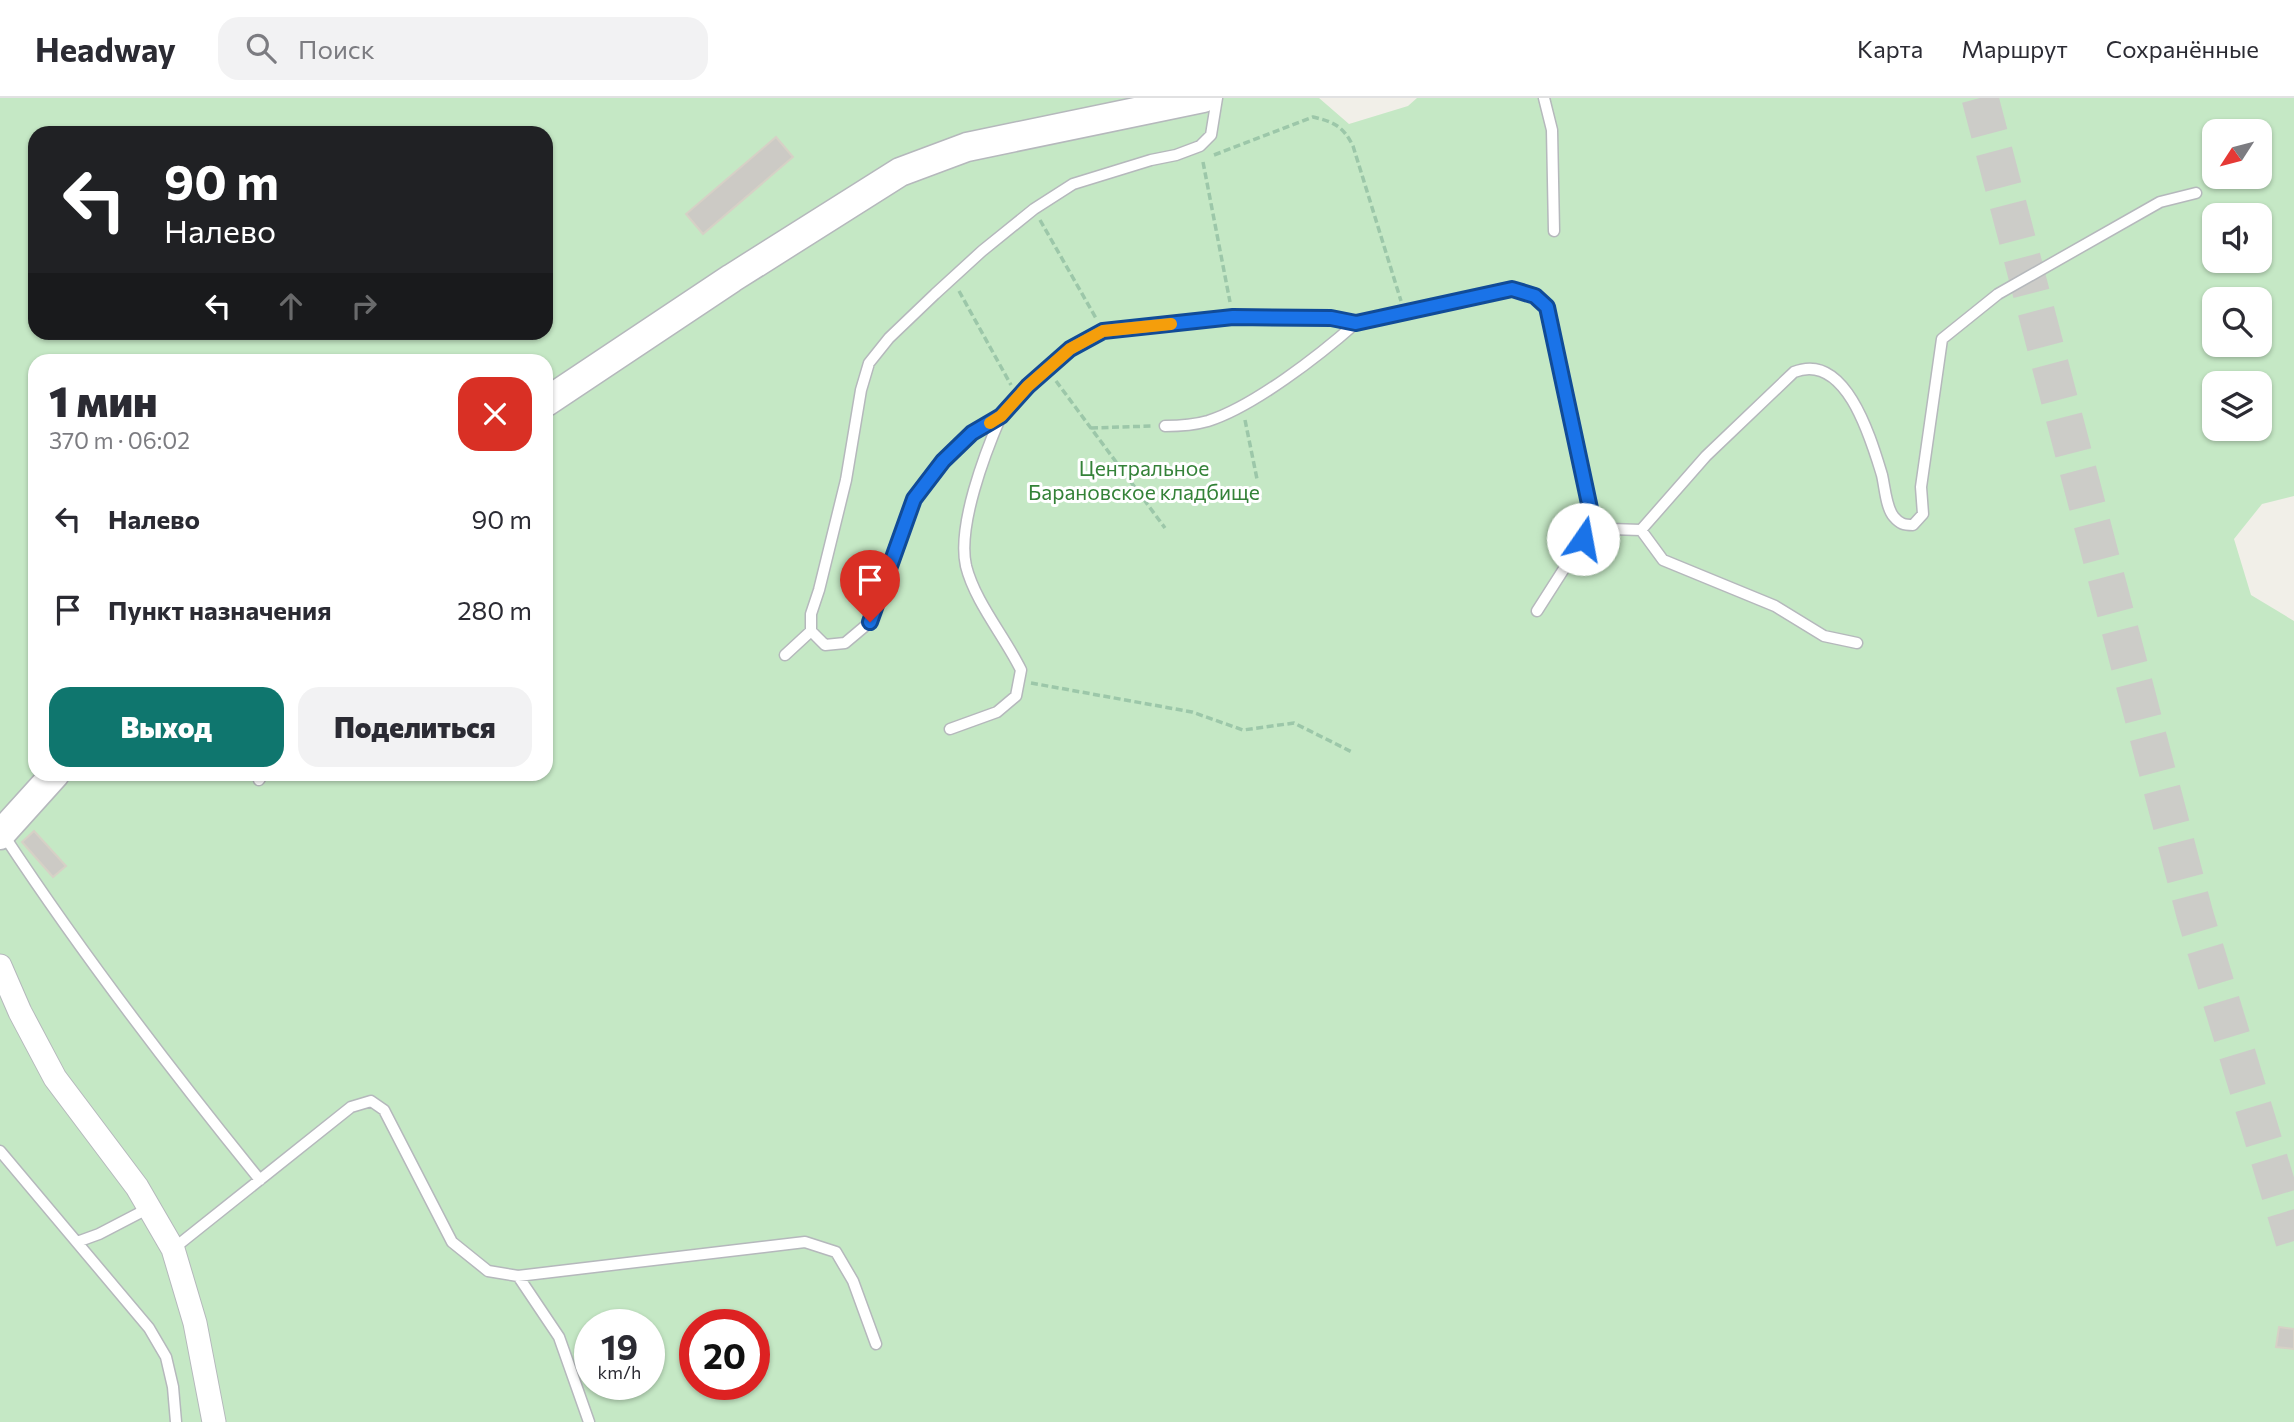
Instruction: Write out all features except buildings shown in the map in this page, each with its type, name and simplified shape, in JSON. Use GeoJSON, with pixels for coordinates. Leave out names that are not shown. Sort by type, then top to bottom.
{"type":"FeatureCollection","features":[{"type":"Feature","properties":{"kind":"street"},"geometry":{"type":"LineString","coordinates":[[553,397],[732,278],[900,172],[967,147],[1203,98]]}},
{"type":"Feature","properties":{"kind":"street"},"geometry":{"type":"LineString","coordinates":[[1,834],[49,781]]}},
{"type":"Feature","properties":{"kind":"street"},"geometry":{"type":"LineString","coordinates":[[0,966],[20,1012],[55,1078],[137,1187],[173,1249],[195,1323],[214,1422]]}},
{"type":"Feature","properties":{"kind":"lane"},"geometry":{"type":"LineString","coordinates":[[1001,416],[972,433],[943,461],[914,499],[870,622],[845,643],[825,645],[811,631],[811,614],[846,480],[861,390],[869,363],[888,338],[982,251],[1034,209],[1073,184],[1200,146],[1211,135],[1217,98]]}},
{"type":"Feature","properties":{"kind":"lane"},"geometry":{"type":"LineString","coordinates":[[1544,98],[1552,130],[1554,230]]}},
{"type":"Feature","properties":{"kind":"lane"},"geometry":{"type":"LineString","coordinates":[[1641,530],[1706,456],[1794,372],[1804,368],[1826,371],[1841,385],[1860,413],[1892,515],[1902,525],[1913,525],[1923,514],[1921,486],[1942,339],[1998,294],[2160,202],[2196,193]]}},
{"type":"Feature","properties":{"kind":"lane"},"geometry":{"type":"LineString","coordinates":[[950,729],[997,712],[1016,696],[1021,670],[985,610],[966,565],[966,528],[985,453],[1001,416],[1017,396],[1070,349],[1103,331],[1233,317],[1331,318],[1356,323],[1512,289],[1535,296],[1547,307],[1591,513],[1583,539],[1537,611]]}},
{"type":"Feature","properties":{"kind":"lane"},"geometry":{"type":"LineString","coordinates":[[1165,426],[1185,426],[1208,421],[1242,407],[1317,355],[1356,323]]}},
{"type":"Feature","properties":{"kind":"lane"},"geometry":{"type":"LineString","coordinates":[[1591,513],[1610,529],[1641,530]]}},
{"type":"Feature","properties":{"kind":"lane"},"geometry":{"type":"LineString","coordinates":[[1641,530],[1663,560],[1774,606],[1824,636],[1857,643]]}},
{"type":"Feature","properties":{"kind":"lane"},"geometry":{"type":"LineString","coordinates":[[785,655],[811,631]]}},
{"type":"Feature","properties":{"kind":"lane"},"geometry":{"type":"LineString","coordinates":[[1,834],[61,923],[260,1180]]}},
{"type":"Feature","properties":{"kind":"lane"},"geometry":{"type":"LineString","coordinates":[[173,1249],[351,1107],[371,1101],[384,1110],[452,1242],[488,1271],[518,1276],[805,1241],[836,1252],[853,1282],[876,1344]]}},
{"type":"Feature","properties":{"kind":"lane"},"geometry":{"type":"LineString","coordinates":[[0,1151],[149,1328],[166,1357],[173,1387],[176,1422]]}},
{"type":"Feature","properties":{"kind":"lane"},"geometry":{"type":"LineString","coordinates":[[76,1242],[99,1234],[149,1208]]}},
{"type":"Feature","properties":{"kind":"lane"},"geometry":{"type":"LineString","coordinates":[[518,1276],[559,1337],[589,1422]]}},
{"type":"Feature","properties":{"kind":"path"},"geometry":{"type":"LineString","coordinates":[[1233,317],[1202,159],[1313,117],[1328,120],[1345,131],[1353,146],[1406,314]]}},
{"type":"Feature","properties":{"kind":"path"},"geometry":{"type":"LineString","coordinates":[[1034,209],[1103,331]]}},
{"type":"Feature","properties":{"kind":"path"},"geometry":{"type":"LineString","coordinates":[[953,279],[1017,396]]}},
{"type":"Feature","properties":{"kind":"path"},"geometry":{"type":"LineString","coordinates":[[1048,369],[1165,528]]}},
{"type":"Feature","properties":{"kind":"path"},"geometry":{"type":"LineString","coordinates":[[1242,407],[1257,479]]}},
{"type":"Feature","properties":{"kind":"path"},"geometry":{"type":"LineString","coordinates":[[1091,428],[1165,426]]}},
{"type":"Feature","properties":{"kind":"path"},"geometry":{"type":"LineString","coordinates":[[1019,681],[1192,712],[1243,730],[1294,723],[1352,752]]}},
{"type":"Feature","properties":{"kind":"green space","name":"Центральное Барановское кладбище"},"geometry":{"type":"Polygon","coordinates":[[[0,98],[1319,98],[1349,124],[1408,106],[1417,98],[2294,98],[2294,496],[2262,504],[2234,539],[2251,595],[2294,621],[2294,1422],[0,1422],[0,98]]]}},
{"type":"Feature","properties":{"kind":"tunnel"},"geometry":{"type":"LineString","coordinates":[[1980,98],[2195,915],[2294,1241]]}},
{"type":"Feature","properties":{"kind":"slow traffic"},"geometry":{"type":"LineString","coordinates":[[990,423],[1001,416],[1017,396],[1070,349],[1103,331],[1171,324]]}},
{"type":"Feature","properties":{"kind":"route"},"geometry":{"type":"LineString","coordinates":[[870,622],[914,499],[943,461],[972,433],[1001,416],[1017,396],[1070,349],[1103,331],[1233,317],[1331,318],[1356,323],[1512,289],[1535,296],[1547,307],[1591,513],[1583,539]]}}]}
